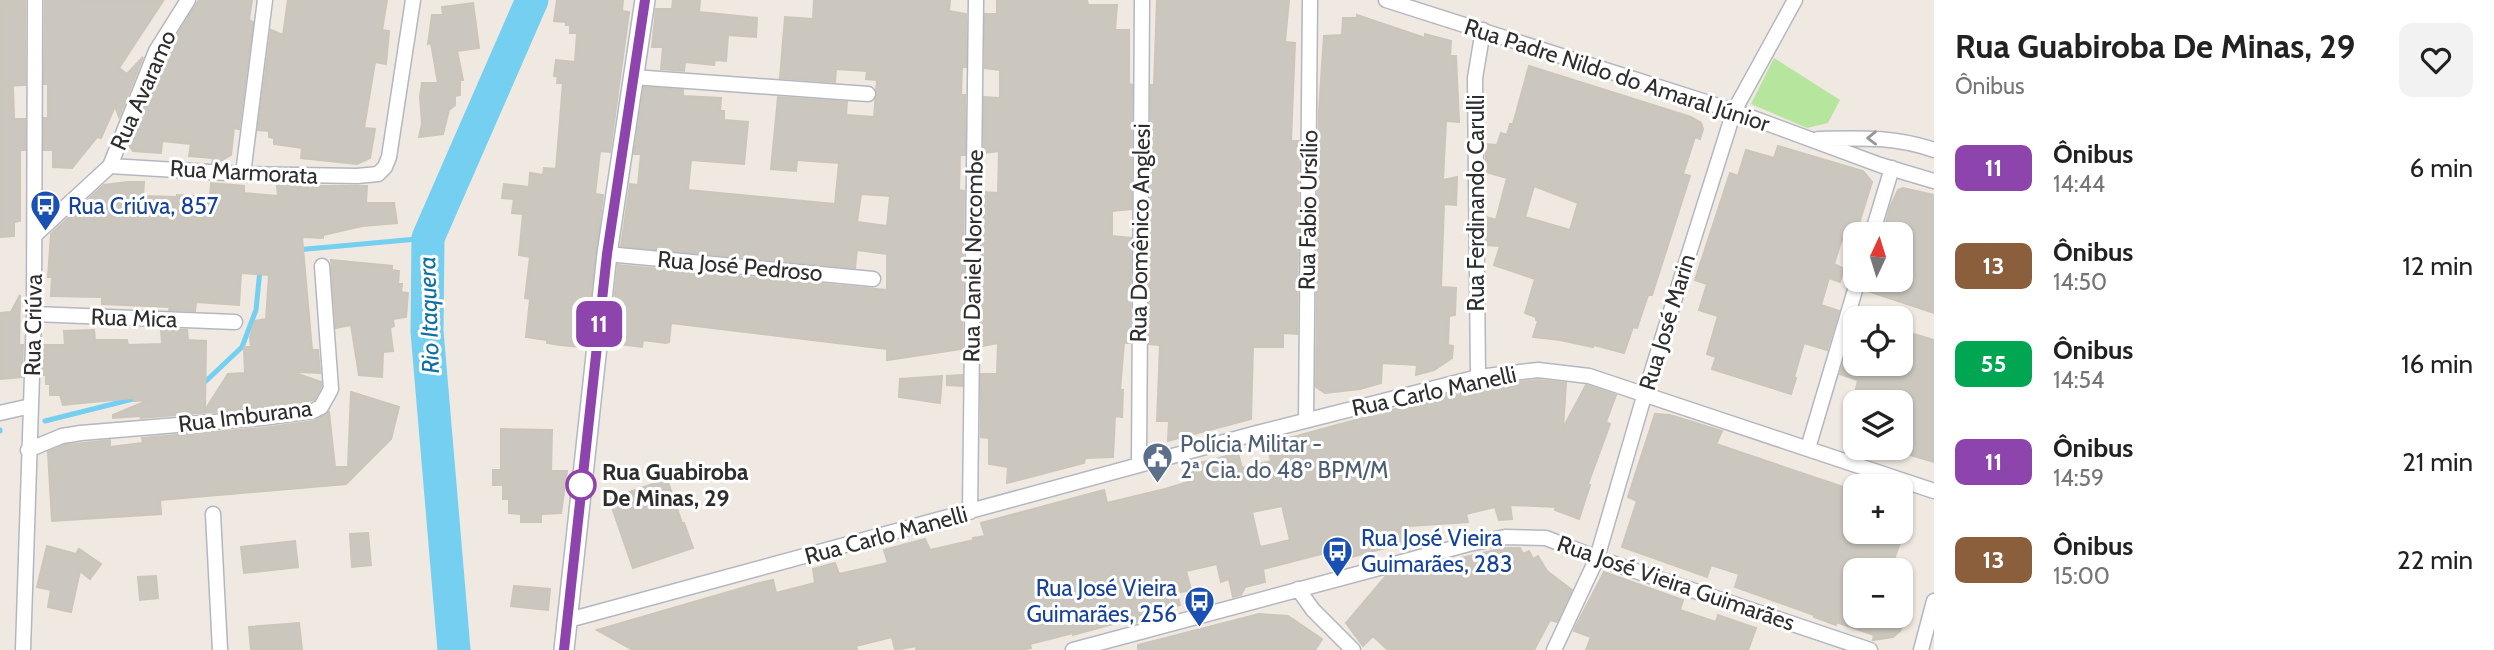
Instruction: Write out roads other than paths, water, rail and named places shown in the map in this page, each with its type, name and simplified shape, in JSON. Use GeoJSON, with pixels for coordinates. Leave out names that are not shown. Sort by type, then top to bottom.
{"type":"FeatureCollection","features":[{"type":"Feature","properties":{"kind":"street","name":"Rua Criúva"},"geometry":{"type":"LineString","coordinates":[[23,650],[34,314],[34,0]]}},
{"type":"Feature","properties":{"kind":"street","name":"Rua Avaramo"},"geometry":{"type":"LineString","coordinates":[[35,235],[110,166],[156,51],[188,0]]}},
{"type":"Feature","properties":{"kind":"street"},"geometry":{"type":"LineString","coordinates":[[243,174],[265,0]]}},
{"type":"Feature","properties":{"kind":"street","name":"Rua Marmorata"},"geometry":{"type":"LineString","coordinates":[[110,166],[243,174],[378,174],[389,157],[413,0]]}},
{"type":"Feature","properties":{"kind":"street"},"geometry":{"type":"LineString","coordinates":[[564,650],[565,621],[607,254],[645,0]]}},
{"type":"Feature","properties":{"kind":"street","name":"Rua Daniel Norcombe"},"geometry":{"type":"LineString","coordinates":[[970,512],[976,0]]}},
{"type":"Feature","properties":{"kind":"street","name":"Rua Domênico Anglesi"},"geometry":{"type":"LineString","coordinates":[[1139,465],[1142,0]]}},
{"type":"Feature","properties":{"kind":"street","name":"Rua Fabio Ursílio"},"geometry":{"type":"LineString","coordinates":[[1306,420],[1310,0]]}},
{"type":"Feature","properties":{"kind":"street","name":"Rua José Marin"},"geometry":{"type":"LineString","coordinates":[[1554,650],[1597,558],[1645,393],[1734,111],[1795,0]]}},
{"type":"Feature","properties":{"kind":"street","name":"Rua Padre Nildo do Amaral Júnior"},"geometry":{"type":"LineString","coordinates":[[1394,1],[1734,111],[1934,181]]}},
{"type":"Feature","properties":{"kind":"street","name":"Rua Ferdinando Carulli"},"geometry":{"type":"LineString","coordinates":[[1478,377],[1475,78],[1483,30]]}},
{"type":"Feature","properties":{"kind":"street"},"geometry":{"type":"LineString","coordinates":[[633,77],[868,94]]}},
{"type":"Feature","properties":{"kind":"street","name":"Rua Padre Nildo do Amaral Júnior"},"geometry":{"type":"LineString","coordinates":[[1808,139],[1885,138],[1934,150]]}},
{"type":"Feature","properties":{"kind":"street"},"geometry":{"type":"LineString","coordinates":[[1876,222],[1892,167]]}},
{"type":"Feature","properties":{"kind":"street","name":"Rua José Pedroso"},"geometry":{"type":"LineString","coordinates":[[607,254],[873,279]]}},
{"type":"Feature","properties":{"kind":"street","name":"Rua Imburana"},"geometry":{"type":"LineString","coordinates":[[28,445],[81,433],[261,418],[313,411],[321,407],[331,389],[322,266]]}},
{"type":"Feature","properties":{"kind":"street"},"geometry":{"type":"LineString","coordinates":[[1808,448],[1854,292]]}},
{"type":"Feature","properties":{"kind":"street","name":"Rua Mica"},"geometry":{"type":"LineString","coordinates":[[34,314],[235,322]]}},
{"type":"Feature","properties":{"kind":"street","name":"Rua Carlo Manelli"},"geometry":{"type":"LineString","coordinates":[[565,621],[1306,420],[1478,377],[1538,370],[1589,376],[1645,393],[1934,491]]}},
{"type":"Feature","properties":{"kind":"street"},"geometry":{"type":"LineString","coordinates":[[0,413],[30,411]]}},
{"type":"Feature","properties":{"kind":"street"},"geometry":{"type":"LineString","coordinates":[[213,514],[220,650]]}},
{"type":"Feature","properties":{"kind":"street","name":"Rua José Vieira Guimarães"},"geometry":{"type":"LineString","coordinates":[[1073,650],[1469,544],[1505,537],[1546,538],[1597,558],[1870,650]]}},
{"type":"Feature","properties":{"kind":"street"},"geometry":{"type":"LineString","coordinates":[[1298,589],[1313,610],[1353,650]]}},
{"type":"Feature","properties":{"kind":"street"},"geometry":{"type":"LineString","coordinates":[[1921,650],[1934,601]]}},
{"type":"Feature","properties":{"kind":"waterway","name":"Rio Itaquera"},"geometry":{"type":"LineString","coordinates":[[454,650],[427,331],[428,238],[532,0]]}},
{"type":"Feature","properties":{"kind":"waterway"},"geometry":{"type":"LineString","coordinates":[[296,250],[428,238]]}},
{"type":"Feature","properties":{"kind":"waterway"},"geometry":{"type":"LineString","coordinates":[[201,382],[206,381],[242,347],[256,310],[260,270]]}},
{"type":"Feature","properties":{"kind":"waterway"},"geometry":{"type":"LineString","coordinates":[[45,421],[137,398]]}},
{"type":"Feature","properties":{"kind":"place","name":"Rua Criúva, 857"},"geometry":{"type":"Point","coordinates":[45,233]}},
{"type":"Feature","properties":{"kind":"place","name":"Polícia Militar - 2ª Cia. do 48º BPM/M"},"geometry":{"type":"Point","coordinates":[1157,484]}},
{"type":"Feature","properties":{"kind":"place","name":"Rua Guabiroba De Minas, 29"},"geometry":{"type":"Point","coordinates":[581,485]}},
{"type":"Feature","properties":{"kind":"place","name":"Rua José Vieira Guimarães, 283"},"geometry":{"type":"Point","coordinates":[1338,578]}},
{"type":"Feature","properties":{"kind":"place","name":"Rua José Vieira Guimarães, 256"},"geometry":{"type":"Point","coordinates":[1200,628]}}]}
